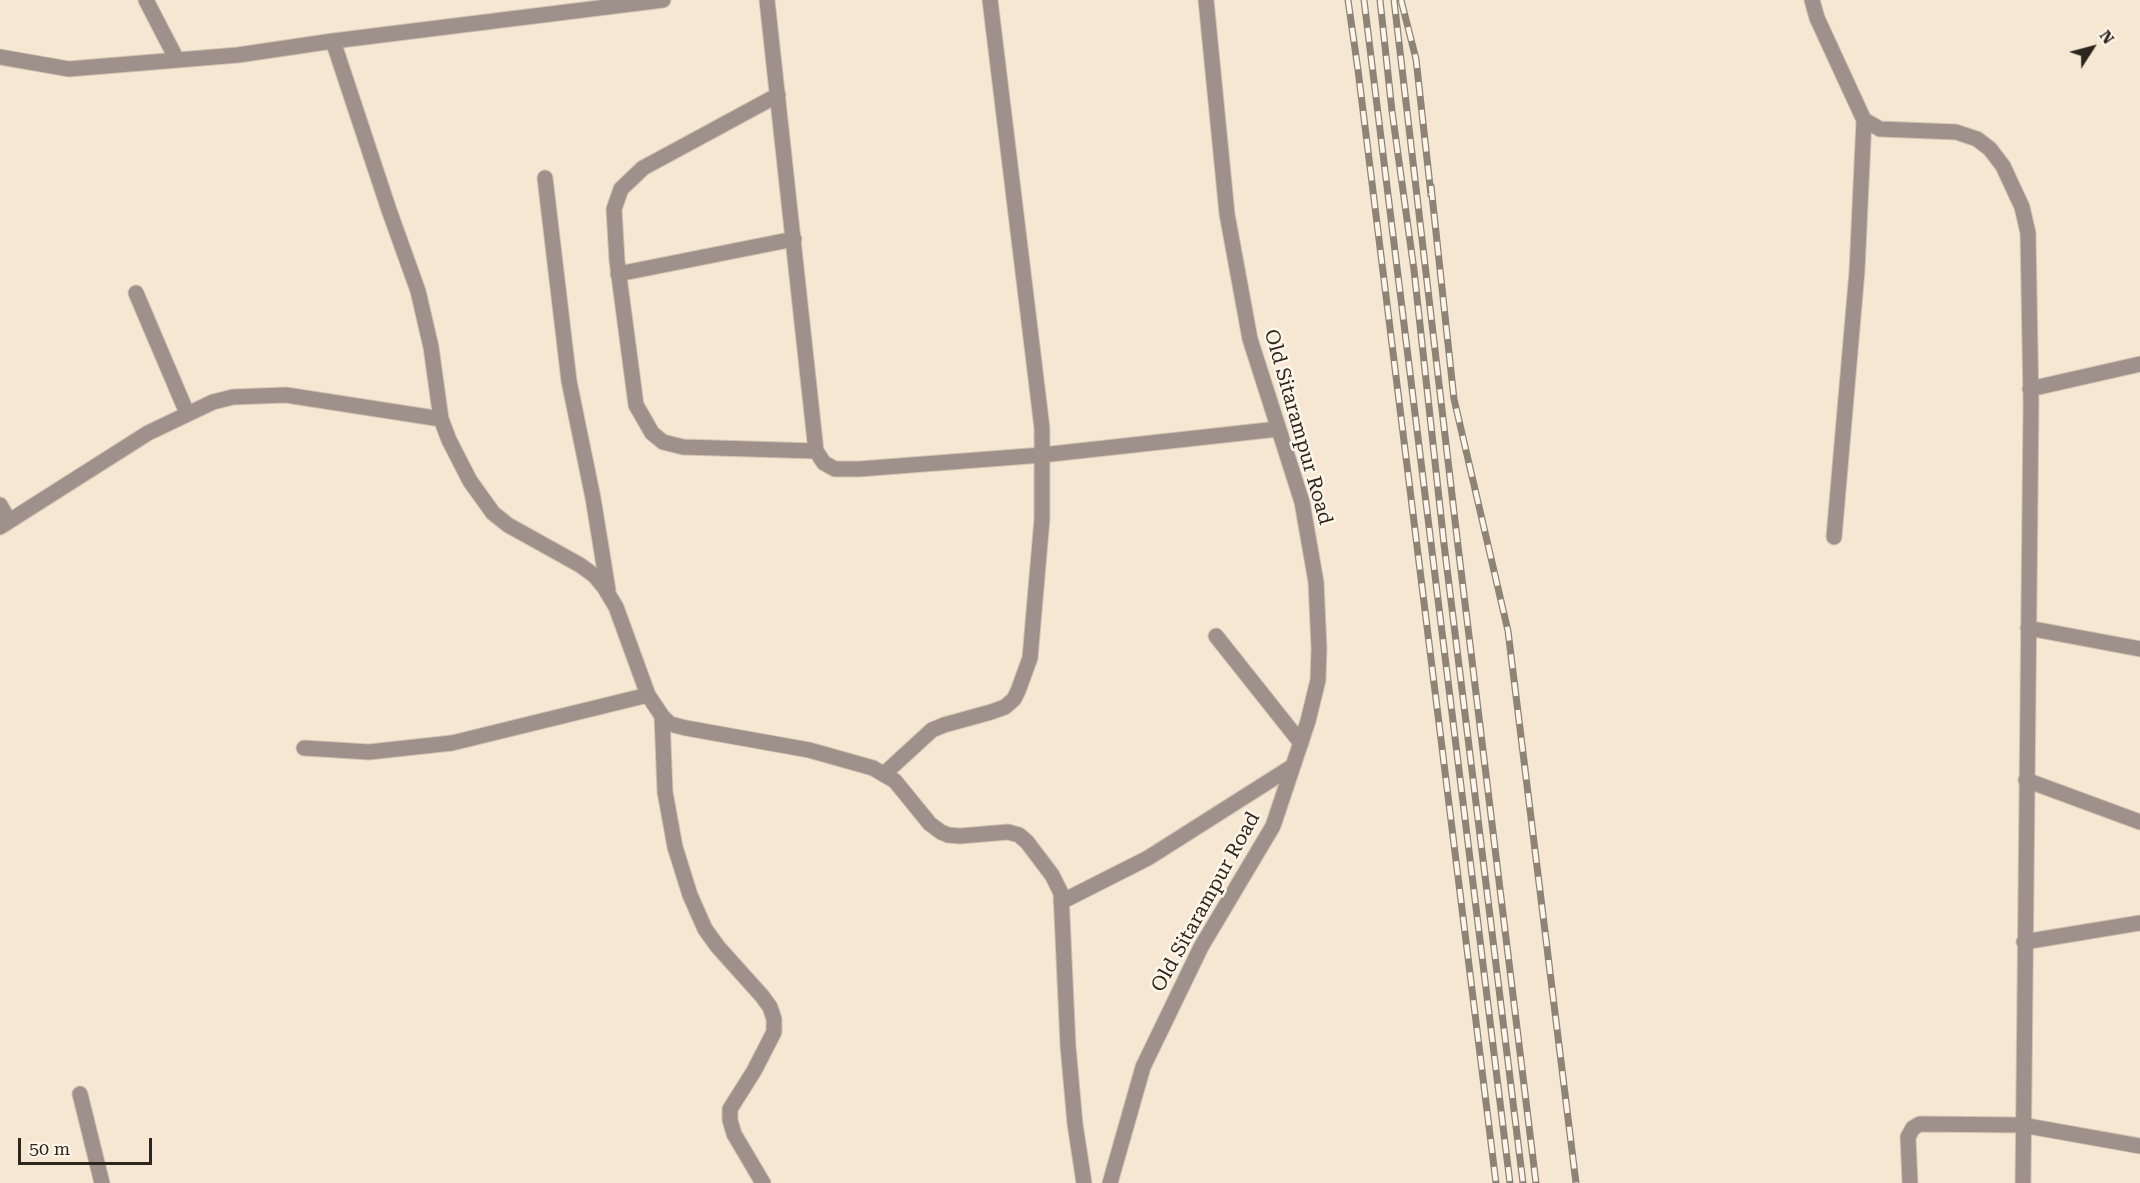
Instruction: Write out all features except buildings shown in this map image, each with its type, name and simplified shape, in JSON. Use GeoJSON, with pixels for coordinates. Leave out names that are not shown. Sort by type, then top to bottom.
{"type":"FeatureCollection","features":[{"type":"Feature","properties":{"kind":"street"},"geometry":{"type":"LineString","coordinates":[[146,0],[177,60]]}},
{"type":"Feature","properties":{"kind":"street"},"geometry":{"type":"LineString","coordinates":[[0,57],[69,69],[238,55],[633,2],[663,0]]}},
{"type":"Feature","properties":{"kind":"street"},"geometry":{"type":"LineString","coordinates":[[767,0],[816,451],[824,463],[835,469],[860,469],[1042,455],[1278,429]]}},
{"type":"Feature","properties":{"kind":"street"},"geometry":{"type":"LineString","coordinates":[[884,774],[932,730],[944,724],[1005,707],[1014,699],[1030,658],[1041,519],[1042,428],[990,0]]}},
{"type":"Feature","properties":{"kind":"street","name":"Old Sitarampur Road"},"geometry":{"type":"LineString","coordinates":[[1110,1183],[1143,1067],[1201,947],[1273,826],[1301,743],[1318,680],[1316,582],[1302,502],[1250,339],[1227,214],[1206,0]]}},
{"type":"Feature","properties":{"kind":"street"},"geometry":{"type":"LineString","coordinates":[[1812,0],[1817,18],[1864,120],[1857,271],[1834,537]]}},
{"type":"Feature","properties":{"kind":"street"},"geometry":{"type":"LineString","coordinates":[[333,41],[388,210],[418,291],[431,347],[441,419],[470,481],[493,513],[508,525],[580,565],[595,576],[616,608],[648,695],[662,716],[670,724],[686,728],[809,750],[873,768],[884,774],[906,793],[930,824],[948,836],[1008,832],[1019,835],[1058,885],[1061,902],[1068,1046],[1075,1124],[1084,1183]]}},
{"type":"Feature","properties":{"kind":"street"},"geometry":{"type":"LineString","coordinates":[[778,95],[643,168],[621,189],[614,208],[618,274],[636,405],[652,433],[663,442],[683,447],[816,451]]}},
{"type":"Feature","properties":{"kind":"street"},"geometry":{"type":"LineString","coordinates":[[1864,120],[1880,129],[1956,132],[1977,139],[1990,149],[2003,166],[2022,207],[2028,233],[2030,389],[2023,1183]]}},
{"type":"Feature","properties":{"kind":"street"},"geometry":{"type":"LineString","coordinates":[[545,178],[569,381],[593,498],[608,593]]}},
{"type":"Feature","properties":{"kind":"street"},"geometry":{"type":"LineString","coordinates":[[618,274],[794,238]]}},
{"type":"Feature","properties":{"kind":"street"},"geometry":{"type":"LineString","coordinates":[[136,293],[187,413]]}},
{"type":"Feature","properties":{"kind":"street"},"geometry":{"type":"LineString","coordinates":[[2030,389],[2140,363]]}},
{"type":"Feature","properties":{"kind":"street"},"geometry":{"type":"LineString","coordinates":[[0,506],[5,524],[148,433],[187,413],[213,402],[233,397],[286,395],[441,419]]}},
{"type":"Feature","properties":{"kind":"street"},"geometry":{"type":"LineString","coordinates":[[2028,628],[2140,649]]}},
{"type":"Feature","properties":{"kind":"street"},"geometry":{"type":"LineString","coordinates":[[1216,636],[1301,743]]}},
{"type":"Feature","properties":{"kind":"street"},"geometry":{"type":"LineString","coordinates":[[304,748],[369,752],[452,743],[648,695]]}},
{"type":"Feature","properties":{"kind":"street"},"geometry":{"type":"LineString","coordinates":[[662,716],[664,792],[675,847],[690,895],[705,929],[762,996],[770,1007],[774,1019],[774,1032],[754,1071],[730,1109],[734,1134],[763,1183]]}},
{"type":"Feature","properties":{"kind":"street"},"geometry":{"type":"LineString","coordinates":[[1061,902],[1148,858],[1293,766]]}},
{"type":"Feature","properties":{"kind":"street"},"geometry":{"type":"LineString","coordinates":[[2026,780],[2140,822]]}},
{"type":"Feature","properties":{"kind":"street"},"geometry":{"type":"LineString","coordinates":[[2024,942],[2140,923]]}},
{"type":"Feature","properties":{"kind":"street"},"geometry":{"type":"LineString","coordinates":[[80,1094],[102,1183]]}},
{"type":"Feature","properties":{"kind":"street"},"geometry":{"type":"LineString","coordinates":[[1910,1183],[1908,1137],[1913,1128],[1920,1124],[2022,1125],[2140,1146]]}},
{"type":"Feature","properties":{"kind":"railway"},"geometry":{"type":"LineString","coordinates":[[1348,0],[1496,1183]]}},
{"type":"Feature","properties":{"kind":"railway"},"geometry":{"type":"LineString","coordinates":[[1364,0],[1510,1183]]}},
{"type":"Feature","properties":{"kind":"railway"},"geometry":{"type":"LineString","coordinates":[[1380,0],[1523,1183]]}},
{"type":"Feature","properties":{"kind":"railway"},"geometry":{"type":"LineString","coordinates":[[1394,0],[1536,1183]]}},
{"type":"Feature","properties":{"kind":"railway"},"geometry":{"type":"LineString","coordinates":[[1401,0],[1416,59],[1431,195]]}},
{"type":"Feature","properties":{"kind":"railway"},"geometry":{"type":"LineString","coordinates":[[1431,186],[1454,399],[1508,631],[1576,1183]]}}]}
